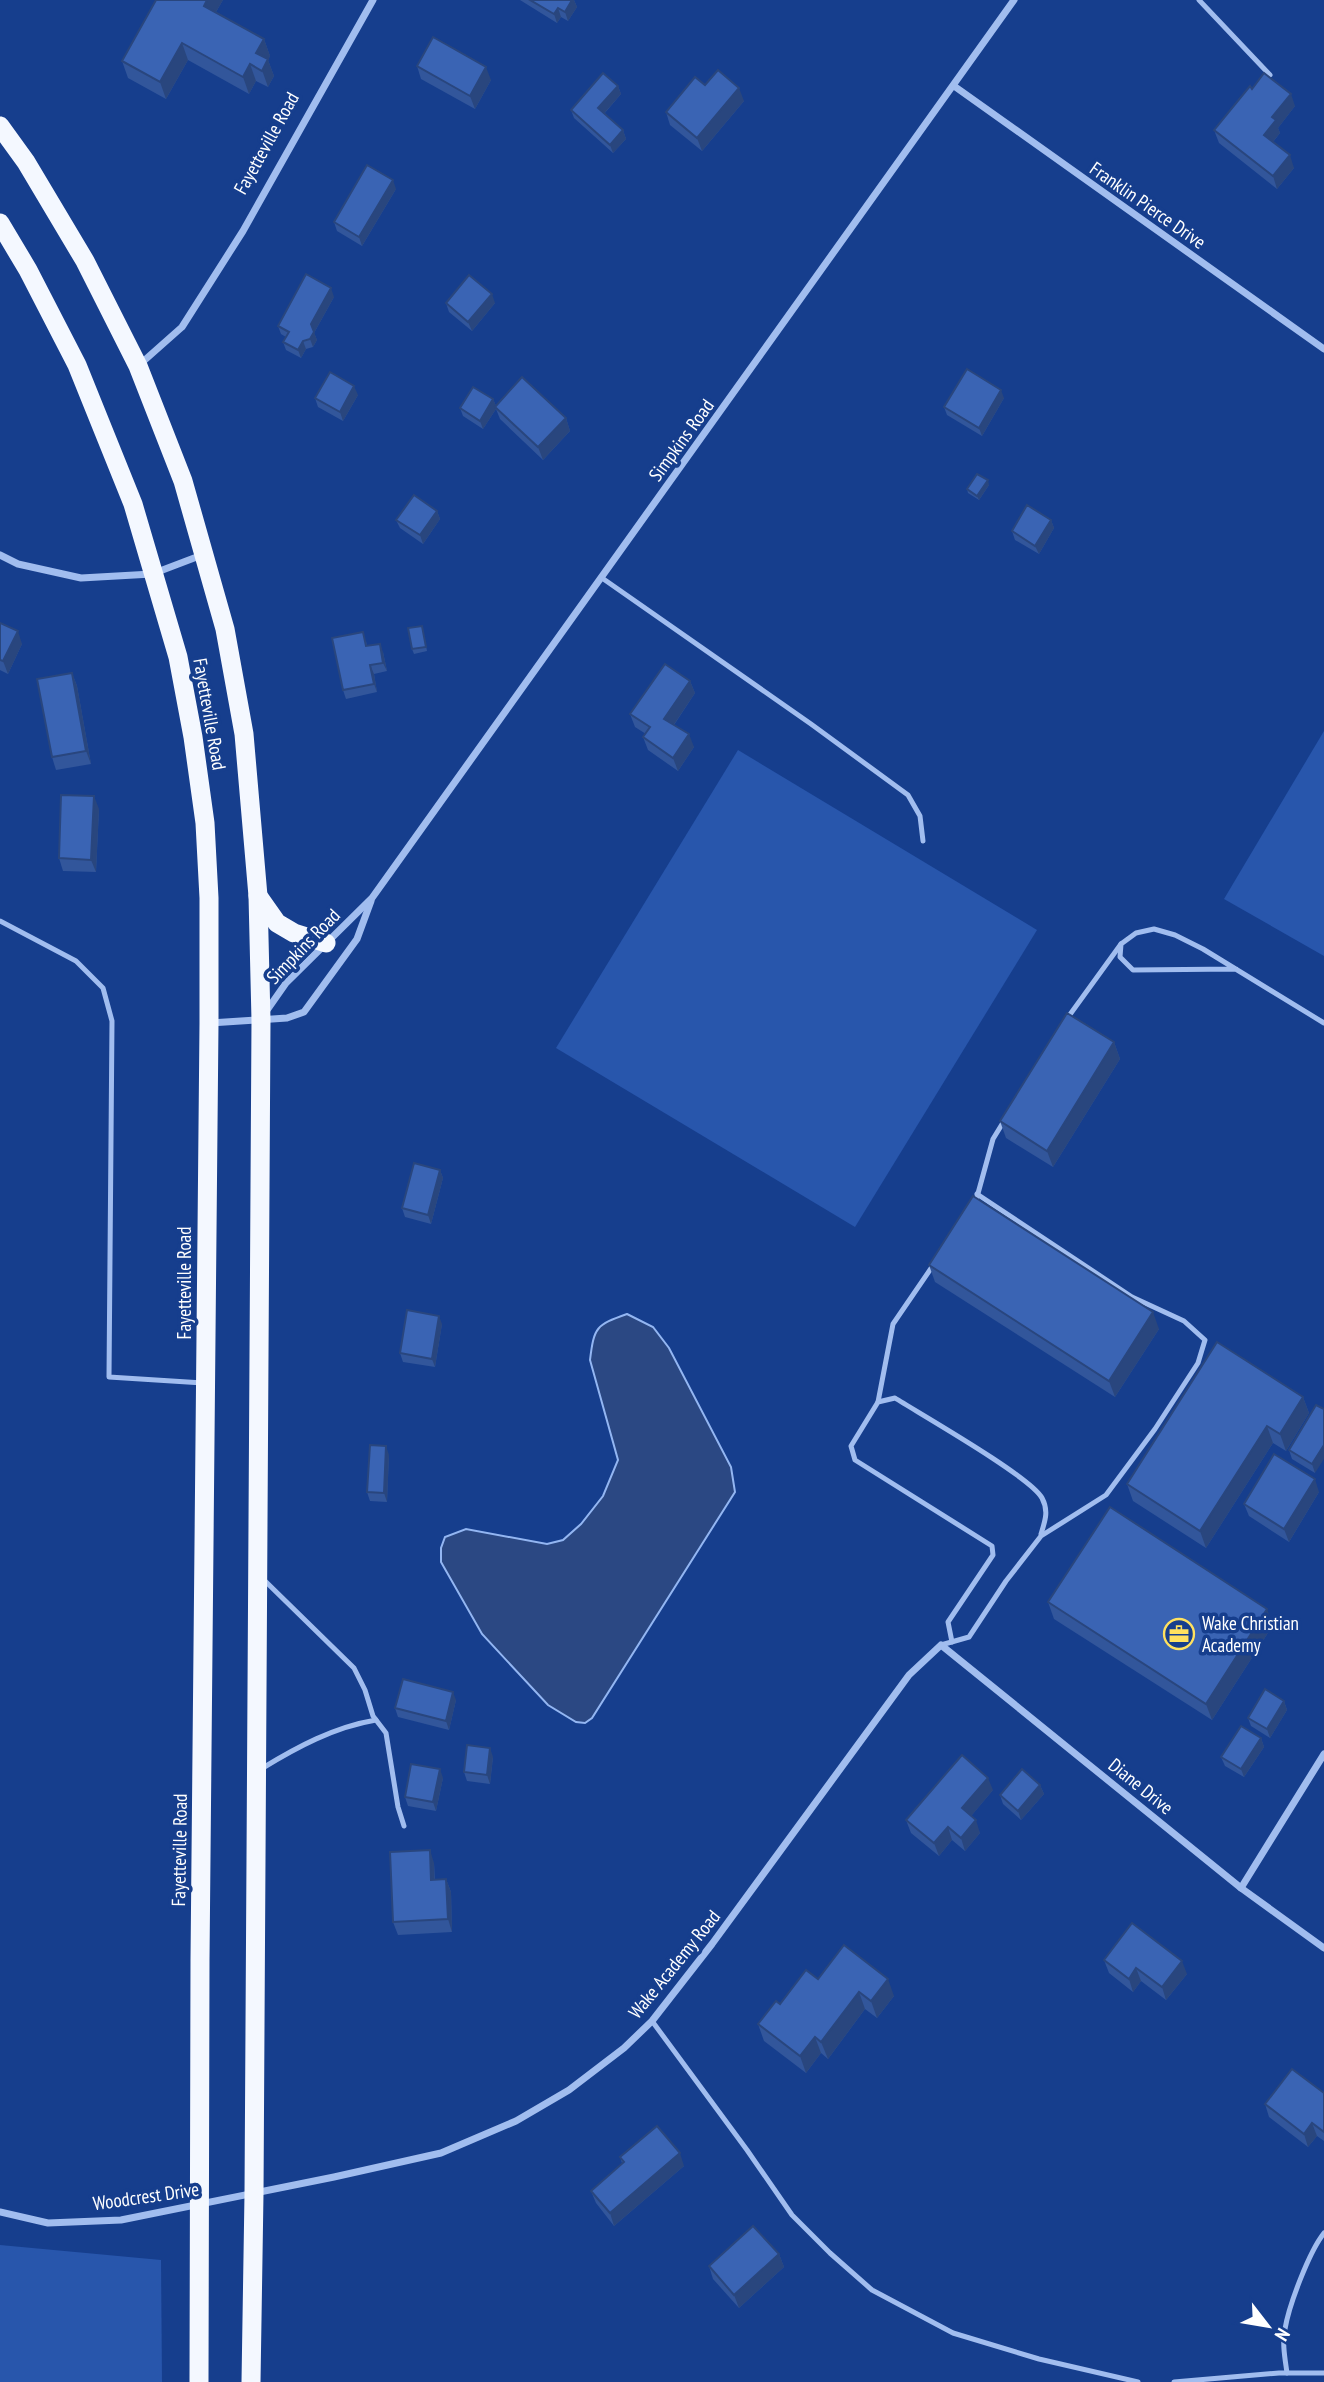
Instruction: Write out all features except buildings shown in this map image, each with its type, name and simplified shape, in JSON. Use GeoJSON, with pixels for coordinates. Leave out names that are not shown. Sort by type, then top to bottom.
{"type":"FeatureCollection","features":[{"type":"Feature","properties":{"kind":"highway","name":"Fayetteville Road"},"geometry":{"type":"LineString","coordinates":[[0,126],[26,162],[85,261],[138,366],[183,481],[225,629],[244,734],[258,896],[261,1020],[251,2382]]}},
{"type":"Feature","properties":{"kind":"highway","name":"Fayetteville Road"},"geometry":{"type":"LineString","coordinates":[[0,223],[28,270],[77,365],[133,504],[178,657],[205,823],[209,898],[209,1023],[199,2382]]}},
{"type":"Feature","properties":{"kind":"highway"},"geometry":{"type":"LineString","coordinates":[[258,896],[277,923],[294,933],[326,943]]}},
{"type":"Feature","properties":{"kind":"street","name":"Fayetteville Road"},"geometry":{"type":"LineString","coordinates":[[138,366],[182,327],[243,231],[373,0]]}},
{"type":"Feature","properties":{"kind":"street","name":"Simpkins Road"},"geometry":{"type":"LineString","coordinates":[[261,1020],[286,983],[372,898],[1014,0]]}},
{"type":"Feature","properties":{"kind":"street","name":"Franklin Pierce Drive"},"geometry":{"type":"LineString","coordinates":[[954,86],[1324,349]]}},
{"type":"Feature","properties":{"kind":"street"},"geometry":{"type":"LineString","coordinates":[[0,555],[18,564],[81,578],[152,574],[204,554]]}},
{"type":"Feature","properties":{"kind":"street","name":"Simpkins Road"},"geometry":{"type":"LineString","coordinates":[[209,1023],[287,1018],[304,1012],[357,939],[372,898]]}},
{"type":"Feature","properties":{"kind":"street","name":"Diane Drive"},"geometry":{"type":"LineString","coordinates":[[941,1645],[1241,1888],[1324,1948]]}},
{"type":"Feature","properties":{"kind":"street","name":"Wake Academy Road"},"geometry":{"type":"LineString","coordinates":[[254,2194],[441,2153],[516,2121],[569,2090],[624,2048],[652,2021],[712,1944],[908,1675],[941,1645]]}},
{"type":"Feature","properties":{"kind":"street"},"geometry":{"type":"LineString","coordinates":[[1241,1888],[1324,1754]]}},
{"type":"Feature","properties":{"kind":"street","name":"Woodcrest Drive"},"geometry":{"type":"LineString","coordinates":[[0,2212],[48,2223],[121,2220],[254,2194]]}},
{"type":"Feature","properties":{"kind":"lane"},"geometry":{"type":"LineString","coordinates":[[1199,0],[1270,75]]}},
{"type":"Feature","properties":{"kind":"lane"},"geometry":{"type":"LineString","coordinates":[[602,578],[811,723],[908,796],[920,816],[923,841]]}},
{"type":"Feature","properties":{"kind":"lane"},"geometry":{"type":"LineString","coordinates":[[0,920],[76,961],[103,988],[109,1010],[109,1377],[206,1383]]}},
{"type":"Feature","properties":{"kind":"lane"},"geometry":{"type":"LineString","coordinates":[[1060,1029],[1122,944],[1136,933],[1154,929],[1175,935],[1324,1023]]}},
{"type":"Feature","properties":{"kind":"lane"},"geometry":{"type":"LineString","coordinates":[[1122,944],[1119,957],[1133,970],[1236,969]]}},
{"type":"Feature","properties":{"kind":"lane"},"geometry":{"type":"LineString","coordinates":[[975,1204],[993,1139],[1006,1117]]}},
{"type":"Feature","properties":{"kind":"lane"},"geometry":{"type":"LineString","coordinates":[[941,1645],[969,1637],[1006,1581],[1041,1536],[1106,1495],[1155,1429],[1198,1363],[1205,1340],[1184,1321],[1132,1297],[977,1194]]}},
{"type":"Feature","properties":{"kind":"lane"},"geometry":{"type":"LineString","coordinates":[[937,1259],[893,1324],[878,1402],[851,1446],[855,1460],[992,1546],[993,1555],[948,1622],[952,1642]]}},
{"type":"Feature","properties":{"kind":"lane"},"geometry":{"type":"LineString","coordinates":[[878,1402],[895,1398],[1021,1477],[1041,1496],[1047,1514],[1041,1536]]}},
{"type":"Feature","properties":{"kind":"lane"},"geometry":{"type":"LineString","coordinates":[[258,1574],[354,1668],[376,1720],[386,1733],[398,1807],[404,1826]]}},
{"type":"Feature","properties":{"kind":"lane"},"geometry":{"type":"LineString","coordinates":[[257,1772],[286,1754],[349,1724],[376,1720]]}},
{"type":"Feature","properties":{"kind":"lane"},"geometry":{"type":"LineString","coordinates":[[652,2021],[792,2215],[872,2290],[953,2333],[1039,2359],[1138,2382]]}},
{"type":"Feature","properties":{"kind":"lane"},"geometry":{"type":"LineString","coordinates":[[1286,2373],[1283,2344],[1285,2326],[1309,2256],[1324,2232]]}},
{"type":"Feature","properties":{"kind":"lane"},"geometry":{"type":"LineString","coordinates":[[1174,2382],[1286,2373],[1324,2373]]}},
{"type":"Feature","properties":{"kind":"shaded area"},"geometry":{"type":"Polygon","coordinates":[[[1324,731],[1324,956],[1224,899],[1324,731]]]}},
{"type":"Feature","properties":{"kind":"shaded area"},"geometry":{"type":"Polygon","coordinates":[[[738,750],[1037,930],[855,1227],[556,1048],[738,750]]]}},
{"type":"Feature","properties":{"kind":"shaded area"},"geometry":{"type":"Polygon","coordinates":[[[627,1314],[653,1327],[669,1348],[731,1467],[735,1492],[592,1718],[585,1723],[576,1722],[548,1705],[482,1634],[441,1562],[441,1548],[445,1537],[466,1529],[547,1544],[563,1540],[581,1524],[603,1496],[618,1460],[590,1360],[593,1340],[603,1325],[627,1314]]]}},
{"type":"Feature","properties":{"kind":"shaded area"},"geometry":{"type":"Polygon","coordinates":[[[0,2245],[161,2260],[162,2382],[0,2382],[0,2245]]]}},
{"type":"Feature","properties":{"kind":"place","name":"Wake Christian Academy"},"geometry":{"type":"Point","coordinates":[1179,1634]}}]}
